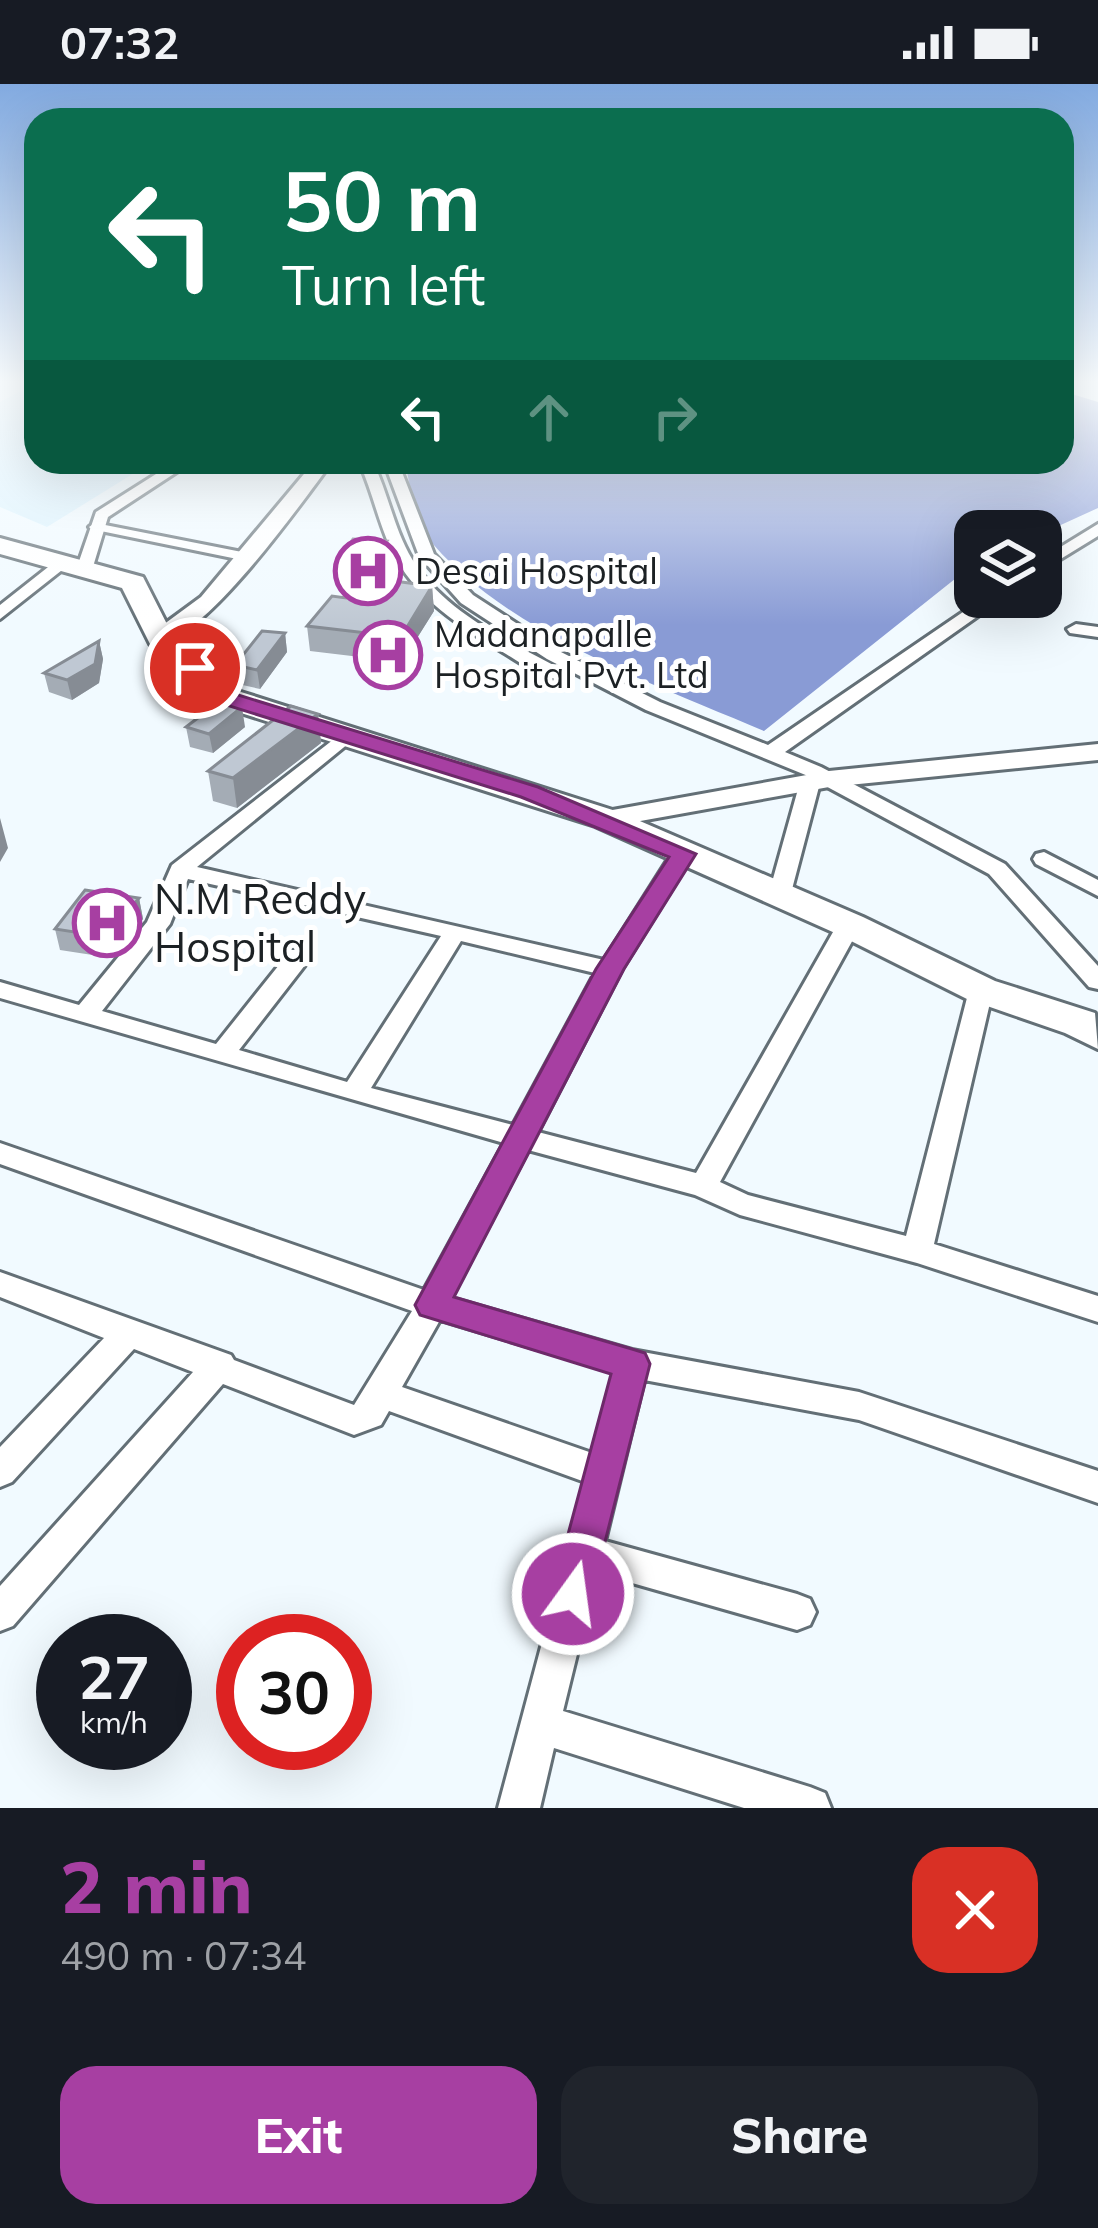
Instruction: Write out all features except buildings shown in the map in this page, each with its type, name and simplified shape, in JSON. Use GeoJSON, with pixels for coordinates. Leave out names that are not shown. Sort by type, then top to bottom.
{"type":"FeatureCollection","features":[{"type":"Feature","properties":{"kind":"main road"},"geometry":{"type":"LineString","coordinates":[[0,545],[133,584],[160,638],[230,699],[608,820],[780,893],[981,990],[1092,1021]]}},
{"type":"Feature","properties":{"kind":"street"},"geometry":{"type":"LineString","coordinates":[[0,614],[74,567],[101,515],[165,474]]}},
{"type":"Feature","properties":{"kind":"street"},"geometry":{"type":"LineString","coordinates":[[160,638],[208,602],[313,474]]}},
{"type":"Feature","properties":{"kind":"street"},"geometry":{"type":"LineString","coordinates":[[371,474],[408,566],[490,637],[662,726],[698,737],[739,740]]}},
{"type":"Feature","properties":{"kind":"street"},"geometry":{"type":"LineString","coordinates":[[396,474],[427,556],[467,599],[553,655],[653,706],[772,752],[998,869],[1098,981]]}},
{"type":"Feature","properties":{"kind":"street"},"geometry":{"type":"LineString","coordinates":[[94,527],[247,557]]}},
{"type":"Feature","properties":{"kind":"street"},"geometry":{"type":"LineString","coordinates":[[1062,552],[1098,529]]}},
{"type":"Feature","properties":{"kind":"street"},"geometry":{"type":"LineString","coordinates":[[772,752],[966,618]]}},
{"type":"Feature","properties":{"kind":"street"},"geometry":{"type":"LineString","coordinates":[[1076,629],[1098,632]]}},
{"type":"Feature","properties":{"kind":"street"},"geometry":{"type":"LineString","coordinates":[[84,1016],[158,924],[179,870],[346,735]]}},
{"type":"Feature","properties":{"kind":"street"},"geometry":{"type":"LineString","coordinates":[[608,820],[819,780],[1098,752]]}},
{"type":"Feature","properties":{"kind":"street"},"geometry":{"type":"LineString","coordinates":[[780,893],[819,780]]}},
{"type":"Feature","properties":{"kind":"street"},"geometry":{"type":"LineString","coordinates":[[0,1284],[354,1420],[369,1415],[610,969],[683,854]]}},
{"type":"Feature","properties":{"kind":"street"},"geometry":{"type":"LineString","coordinates":[[1043,859],[1098,889]]}},
{"type":"Feature","properties":{"kind":"street"},"geometry":{"type":"LineString","coordinates":[[179,870],[610,969]]}},
{"type":"Feature","properties":{"kind":"street"},"geometry":{"type":"LineString","coordinates":[[703,1186],[849,925]]}},
{"type":"Feature","properties":{"kind":"street"},"geometry":{"type":"LineString","coordinates":[[354,1093],[455,932]]}},
{"type":"Feature","properties":{"kind":"street"},"geometry":{"type":"LineString","coordinates":[[221,1055],[299,955]]}},
{"type":"Feature","properties":{"kind":"street"},"geometry":{"type":"LineString","coordinates":[[0,990],[354,1093],[703,1186],[740,1204],[917,1251],[1098,1309]]}},
{"type":"Feature","properties":{"kind":"street"},"geometry":{"type":"LineString","coordinates":[[917,1251],[981,990]]}},
{"type":"Feature","properties":{"kind":"street"},"geometry":{"type":"LineString","coordinates":[[0,1153],[432,1305],[632,1364],[860,1406],[1098,1487]]}},
{"type":"Feature","properties":{"kind":"street"},"geometry":{"type":"LineString","coordinates":[[0,1471],[129,1334]]}},
{"type":"Feature","properties":{"kind":"street"},"geometry":{"type":"LineString","coordinates":[[519,1808],[632,1364]]}},
{"type":"Feature","properties":{"kind":"street"},"geometry":{"type":"LineString","coordinates":[[0,1613],[220,1366]]}},
{"type":"Feature","properties":{"kind":"street"},"geometry":{"type":"LineString","coordinates":[[381,1394],[604,1473]]}},
{"type":"Feature","properties":{"kind":"street"},"geometry":{"type":"LineString","coordinates":[[584,1552],[797,1612]]}},
{"type":"Feature","properties":{"kind":"street"},"geometry":{"type":"LineString","coordinates":[[540,1724],[810,1808]]}},
{"type":"Feature","properties":{"kind":"shaded area"},"geometry":{"type":"Polygon","coordinates":[[[0,464],[24,464],[24,474],[133,474],[47,527],[0,507],[0,464]]]}},
{"type":"Feature","properties":{"kind":"water"},"geometry":{"type":"Polygon","coordinates":[[[1074,464],[1098,464],[1098,508],[1062,524],[1062,510],[954,510],[954,580],[764,731],[580,651],[535,626],[455,567],[420,526],[407,474],[1074,474],[1074,464]]]}},
{"type":"Feature","properties":{"kind":"place","name":"Desai Hospital"},"geometry":{"type":"Point","coordinates":[368,571]}},
{"type":"Feature","properties":{"kind":"place","name":"Madanapalle Hospital Pvt. Ltd"},"geometry":{"type":"Point","coordinates":[388,655]}},
{"type":"Feature","properties":{"kind":"place","name":"N.M Reddy Hospital"},"geometry":{"type":"Point","coordinates":[107,923]}},
{"type":"Feature","properties":{"kind":"route"},"geometry":{"type":"LineString","coordinates":[[195,668],[230,699],[530,792],[683,854],[610,969],[432,1305],[632,1364],[573,1594]]}}]}
